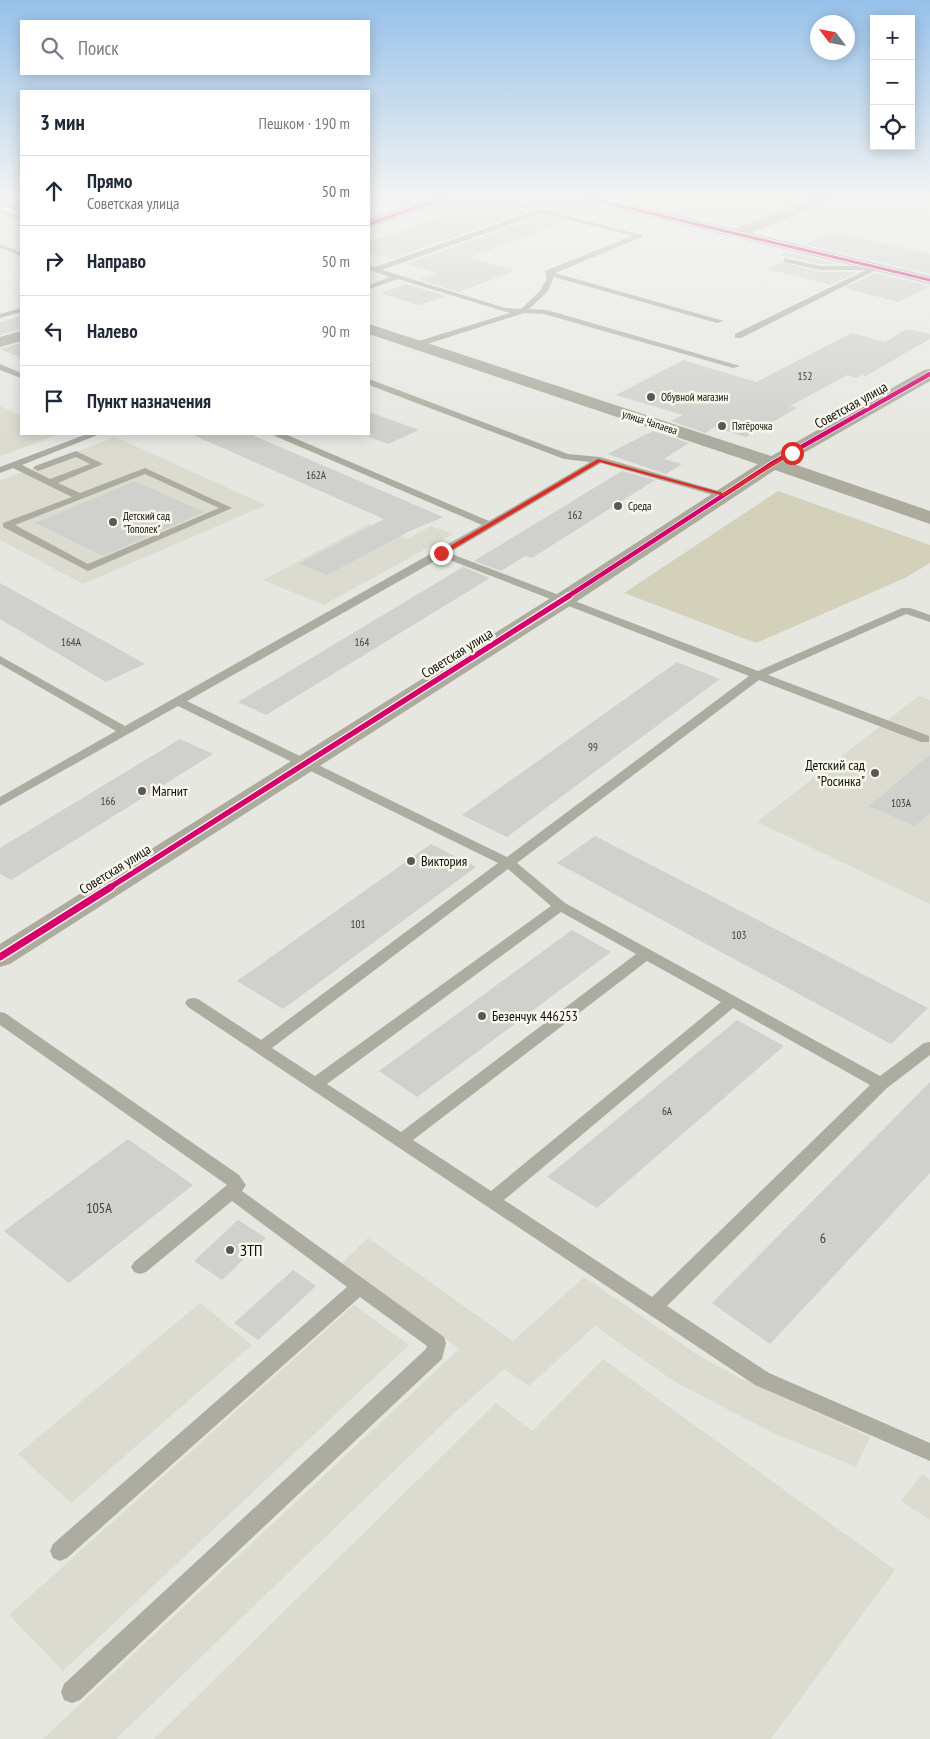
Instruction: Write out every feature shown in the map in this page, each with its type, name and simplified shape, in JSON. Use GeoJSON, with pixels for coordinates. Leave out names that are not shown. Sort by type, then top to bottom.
{"type":"FeatureCollection","features":[{"type":"Feature","properties":{"kind":"street"},"geometry":{"type":"LineString","coordinates":[[913,276],[930,280]]}},
{"type":"Feature","properties":{"kind":"street","name":"улица Чапаева"},"geometry":{"type":"LineString","coordinates":[[371,331],[773,463],[930,518]]}},
{"type":"Feature","properties":{"kind":"street"},"geometry":{"type":"LineString","coordinates":[[0,342],[20,336]]}},
{"type":"Feature","properties":{"kind":"street","name":"Советская улица"},"geometry":{"type":"LineString","coordinates":[[0,957],[565,599],[773,463],[930,374]]}},
{"type":"Feature","properties":{"kind":"lane"},"geometry":{"type":"LineString","coordinates":[[415,345],[523,310],[547,290],[550,276]]}},
{"type":"Feature","properties":{"kind":"lane"},"geometry":{"type":"LineString","coordinates":[[559,276],[720,321]]}},
{"type":"Feature","properties":{"kind":"lane"},"geometry":{"type":"LineString","coordinates":[[738,336],[859,276]]}},
{"type":"Feature","properties":{"kind":"lane"},"geometry":{"type":"LineString","coordinates":[[370,287],[397,277],[504,310],[544,312],[565,316],[736,366]]}},
{"type":"Feature","properties":{"kind":"lane"},"geometry":{"type":"LineString","coordinates":[[0,316],[20,310]]}},
{"type":"Feature","properties":{"kind":"lane"},"geometry":{"type":"LineString","coordinates":[[0,367],[20,376]]}},
{"type":"Feature","properties":{"kind":"lane"},"geometry":{"type":"LineString","coordinates":[[370,382],[567,457],[600,460],[724,495]]}},
{"type":"Feature","properties":{"kind":"lane"},"geometry":{"type":"LineString","coordinates":[[6,466],[92,435]]}},
{"type":"Feature","properties":{"kind":"lane"},"geometry":{"type":"LineString","coordinates":[[280,435],[490,525]]}},
{"type":"Feature","properties":{"kind":"lane"},"geometry":{"type":"LineString","coordinates":[[6,466],[56,481],[98,464],[76,454],[38,468],[56,481],[80,496]]}},
{"type":"Feature","properties":{"kind":"lane"},"geometry":{"type":"LineString","coordinates":[[0,802],[441,553],[600,460]]}},
{"type":"Feature","properties":{"kind":"lane"},"geometry":{"type":"LineString","coordinates":[[145,471],[227,508],[88,568],[7,525],[80,496],[145,471]]}},
{"type":"Feature","properties":{"kind":"lane"},"geometry":{"type":"LineString","coordinates":[[441,553],[565,599],[925,740]]}},
{"type":"Feature","properties":{"kind":"lane"},"geometry":{"type":"LineString","coordinates":[[261,1048],[758,674],[906,610],[930,619]]}},
{"type":"Feature","properties":{"kind":"lane"},"geometry":{"type":"LineString","coordinates":[[0,659],[126,732]]}},
{"type":"Feature","properties":{"kind":"lane"},"geometry":{"type":"LineString","coordinates":[[179,702],[509,863],[560,906],[881,1084]]}},
{"type":"Feature","properties":{"kind":"lane"},"geometry":{"type":"LineString","coordinates":[[315,1084],[560,906]]}},
{"type":"Feature","properties":{"kind":"lane"},"geometry":{"type":"LineString","coordinates":[[401,1141],[646,954]]}},
{"type":"Feature","properties":{"kind":"lane"},"geometry":{"type":"LineString","coordinates":[[491,1201],[732,1001]]}},
{"type":"Feature","properties":{"kind":"lane"},"geometry":{"type":"LineString","coordinates":[[193,1003],[762,1379],[930,1452]]}},
{"type":"Feature","properties":{"kind":"lane"},"geometry":{"type":"LineString","coordinates":[[0,1017],[233,1180],[237,1185],[232,1192],[140,1267]]}},
{"type":"Feature","properties":{"kind":"lane"},"geometry":{"type":"LineString","coordinates":[[653,1308],[881,1084],[930,1048]]}},
{"type":"Feature","properties":{"kind":"lane"},"geometry":{"type":"LineString","coordinates":[[72,1692],[434,1353],[437,1343],[232,1192]]}},
{"type":"Feature","properties":{"kind":"lane"},"geometry":{"type":"LineString","coordinates":[[60,1551],[360,1286]]}},
{"type":"Feature","properties":{"kind":"shaded area"},"geometry":{"type":"Polygon","coordinates":[[[0,406],[20,416],[20,435],[58,435],[0,456],[0,406]]]}},
{"type":"Feature","properties":{"kind":"shaded area","name":"Детский сад \"Тополек\""},"geometry":{"type":"Polygon","coordinates":[[[115,437],[266,505],[83,584],[0,540],[0,481],[115,437]]]}},
{"type":"Feature","properties":{"kind":"shaded area"},"geometry":{"type":"Polygon","coordinates":[[[778,491],[930,545],[930,563],[905,578],[756,643],[624,593],[778,491]]]}},
{"type":"Feature","properties":{"kind":"shaded area"},"geometry":{"type":"Polygon","coordinates":[[[369,524],[407,539],[431,526],[453,534],[324,605],[263,580],[369,524]]]}},
{"type":"Feature","properties":{"kind":"shaded area","name":"Детский сад \"Росинка\""},"geometry":{"type":"Polygon","coordinates":[[[919,696],[930,700],[930,904],[757,822],[919,696]]]}},
{"type":"Feature","properties":{"kind":"shaded area"},"geometry":{"type":"Polygon","coordinates":[[[368,1238],[513,1341],[584,1277],[701,1357],[738,1377],[870,1437],[856,1467],[773,1433],[675,1382],[595,1326],[529,1386],[504,1369],[451,1416],[116,1739],[43,1739],[459,1349],[342,1263],[368,1238]]]}},
{"type":"Feature","properties":{"kind":"shaded area"},"geometry":{"type":"Polygon","coordinates":[[[200,1303],[252,1345],[71,1503],[18,1454],[200,1303]]]}},
{"type":"Feature","properties":{"kind":"shaded area"},"geometry":{"type":"Polygon","coordinates":[[[354,1305],[409,1345],[63,1671],[9,1615],[354,1305]]]}},
{"type":"Feature","properties":{"kind":"shaded area"},"geometry":{"type":"Polygon","coordinates":[[[603,1359],[895,1570],[771,1739],[154,1739],[496,1403],[532,1431],[603,1359]]]}},
{"type":"Feature","properties":{"kind":"shaded area"},"geometry":{"type":"Polygon","coordinates":[[[922,1474],[930,1480],[930,1520],[901,1501],[922,1474]]]}},
{"type":"Feature","properties":{"kind":"building"},"geometry":{"type":"Polygon","coordinates":[[[427,276],[501,276],[458,292],[418,279],[427,276]]]}},
{"type":"Feature","properties":{"kind":"building"},"geometry":{"type":"Polygon","coordinates":[[[796,276],[849,276],[831,285],[796,276]]]}},
{"type":"Feature","properties":{"kind":"building"},"geometry":{"type":"Polygon","coordinates":[[[868,276],[888,276],[930,286],[898,302],[844,288],[868,276]]]}},
{"type":"Feature","properties":{"kind":"building"},"geometry":{"type":"Polygon","coordinates":[[[406,284],[446,296],[419,305],[380,293],[406,284]]]}},
{"type":"Feature","properties":{"kind":"building"},"geometry":{"type":"Polygon","coordinates":[[[20,316],[20,329],[0,335],[0,322],[20,316]]]}},
{"type":"Feature","properties":{"kind":"building"},"geometry":{"type":"Polygon","coordinates":[[[906,329],[930,334],[930,339],[864,377],[863,374],[856,378],[847,375],[790,406],[797,408],[746,437],[714,427],[705,433],[671,421],[683,415],[616,395],[683,360],[756,382],[852,333],[885,342],[906,329]]]}},
{"type":"Feature","properties":{"kind":"building"},"geometry":{"type":"Polygon","coordinates":[[[20,343],[20,358],[0,349],[20,343]]]}},
{"type":"Feature","properties":{"kind":"building"},"geometry":{"type":"Polygon","coordinates":[[[370,412],[419,430],[388,444],[369,437],[370,412]]]}},
{"type":"Feature","properties":{"kind":"building"},"geometry":{"type":"Polygon","coordinates":[[[653,431],[689,443],[664,459],[682,464],[666,474],[607,454],[653,431]]]}},
{"type":"Feature","properties":{"kind":"building"},"geometry":{"type":"Polygon","coordinates":[[[193,435],[252,435],[443,517],[410,531],[327,575],[299,564],[384,519],[193,435]]]}},
{"type":"Feature","properties":{"kind":"building"},"geometry":{"type":"Polygon","coordinates":[[[622,471],[655,480],[532,558],[525,556],[501,571],[474,561],[622,471]]]}},
{"type":"Feature","properties":{"kind":"building"},"geometry":{"type":"Polygon","coordinates":[[[135,481],[204,512],[103,556],[36,523],[135,481]]]}},
{"type":"Feature","properties":{"kind":"building"},"geometry":{"type":"Polygon","coordinates":[[[463,567],[490,578],[266,715],[238,702],[463,567]]]}},
{"type":"Feature","properties":{"kind":"building"},"geometry":{"type":"Polygon","coordinates":[[[0,583],[145,664],[106,682],[0,619],[0,583]]]}},
{"type":"Feature","properties":{"kind":"building"},"geometry":{"type":"Polygon","coordinates":[[[677,662],[720,679],[507,837],[462,815],[677,662]]]}},
{"type":"Feature","properties":{"kind":"building"},"geometry":{"type":"Polygon","coordinates":[[[180,739],[213,754],[11,880],[0,874],[0,848],[180,739]]]}},
{"type":"Feature","properties":{"kind":"building"},"geometry":{"type":"Polygon","coordinates":[[[930,755],[930,813],[915,826],[869,806],[930,755]]]}},
{"type":"Feature","properties":{"kind":"building"},"geometry":{"type":"Polygon","coordinates":[[[595,836],[928,1008],[891,1044],[557,863],[595,836]]]}},
{"type":"Feature","properties":{"kind":"building"},"geometry":{"type":"Polygon","coordinates":[[[431,844],[476,867],[283,1009],[237,981],[431,844]]]}},
{"type":"Feature","properties":{"kind":"building"},"geometry":{"type":"Polygon","coordinates":[[[572,930],[611,952],[417,1097],[379,1071],[572,930]]]}},
{"type":"Feature","properties":{"kind":"building"},"geometry":{"type":"Polygon","coordinates":[[[737,1020],[784,1046],[597,1208],[547,1177],[737,1020]]]}},
{"type":"Feature","properties":{"kind":"building"},"geometry":{"type":"Polygon","coordinates":[[[930,1082],[930,1173],[770,1344],[712,1303],[930,1082]]]}},
{"type":"Feature","properties":{"kind":"building"},"geometry":{"type":"Polygon","coordinates":[[[128,1139],[193,1185],[69,1283],[4,1231],[128,1139]]]}},
{"type":"Feature","properties":{"kind":"building","name":"ЗТП"},"geometry":{"type":"Polygon","coordinates":[[[238,1220],[266,1238],[222,1280],[194,1261],[238,1220]]]}},
{"type":"Feature","properties":{"kind":"building"},"geometry":{"type":"Polygon","coordinates":[[[293,1270],[316,1286],[258,1340],[234,1323],[293,1270]]]}},
{"type":"Feature","properties":{"kind":"cycle path"},"geometry":{"type":"LineString","coordinates":[[914,276],[930,280]]}},
{"type":"Feature","properties":{"kind":"cycle path"},"geometry":{"type":"LineString","coordinates":[[0,957],[565,599],[773,463],[930,374]]}},
{"type":"Feature","properties":{"kind":"place","name":"Обувной магазин"},"geometry":{"type":"Point","coordinates":[651,397]}},
{"type":"Feature","properties":{"kind":"place","name":"Пятёрочка"},"geometry":{"type":"Point","coordinates":[722,426]}},
{"type":"Feature","properties":{"kind":"place","name":"Среда"},"geometry":{"type":"Point","coordinates":[618,506]}},
{"type":"Feature","properties":{"kind":"place","name":"Детский сад \"Тополек\""},"geometry":{"type":"Point","coordinates":[113,522]}},
{"type":"Feature","properties":{"kind":"place","name":"Детский сад \"Росинка\""},"geometry":{"type":"Point","coordinates":[875,773]}},
{"type":"Feature","properties":{"kind":"place","name":"Магнит"},"geometry":{"type":"Point","coordinates":[142,791]}},
{"type":"Feature","properties":{"kind":"place","name":"Виктория"},"geometry":{"type":"Point","coordinates":[411,861]}},
{"type":"Feature","properties":{"kind":"place","name":"Безенчук 446253"},"geometry":{"type":"Point","coordinates":[482,1016]}},
{"type":"Feature","properties":{"kind":"place","name":"ЗТП"},"geometry":{"type":"Point","coordinates":[230,1250]}},
{"type":"Feature","properties":{"kind":"route"},"geometry":{"type":"LineString","coordinates":[[441,553],[600,460],[724,495],[792,453]]}}]}
